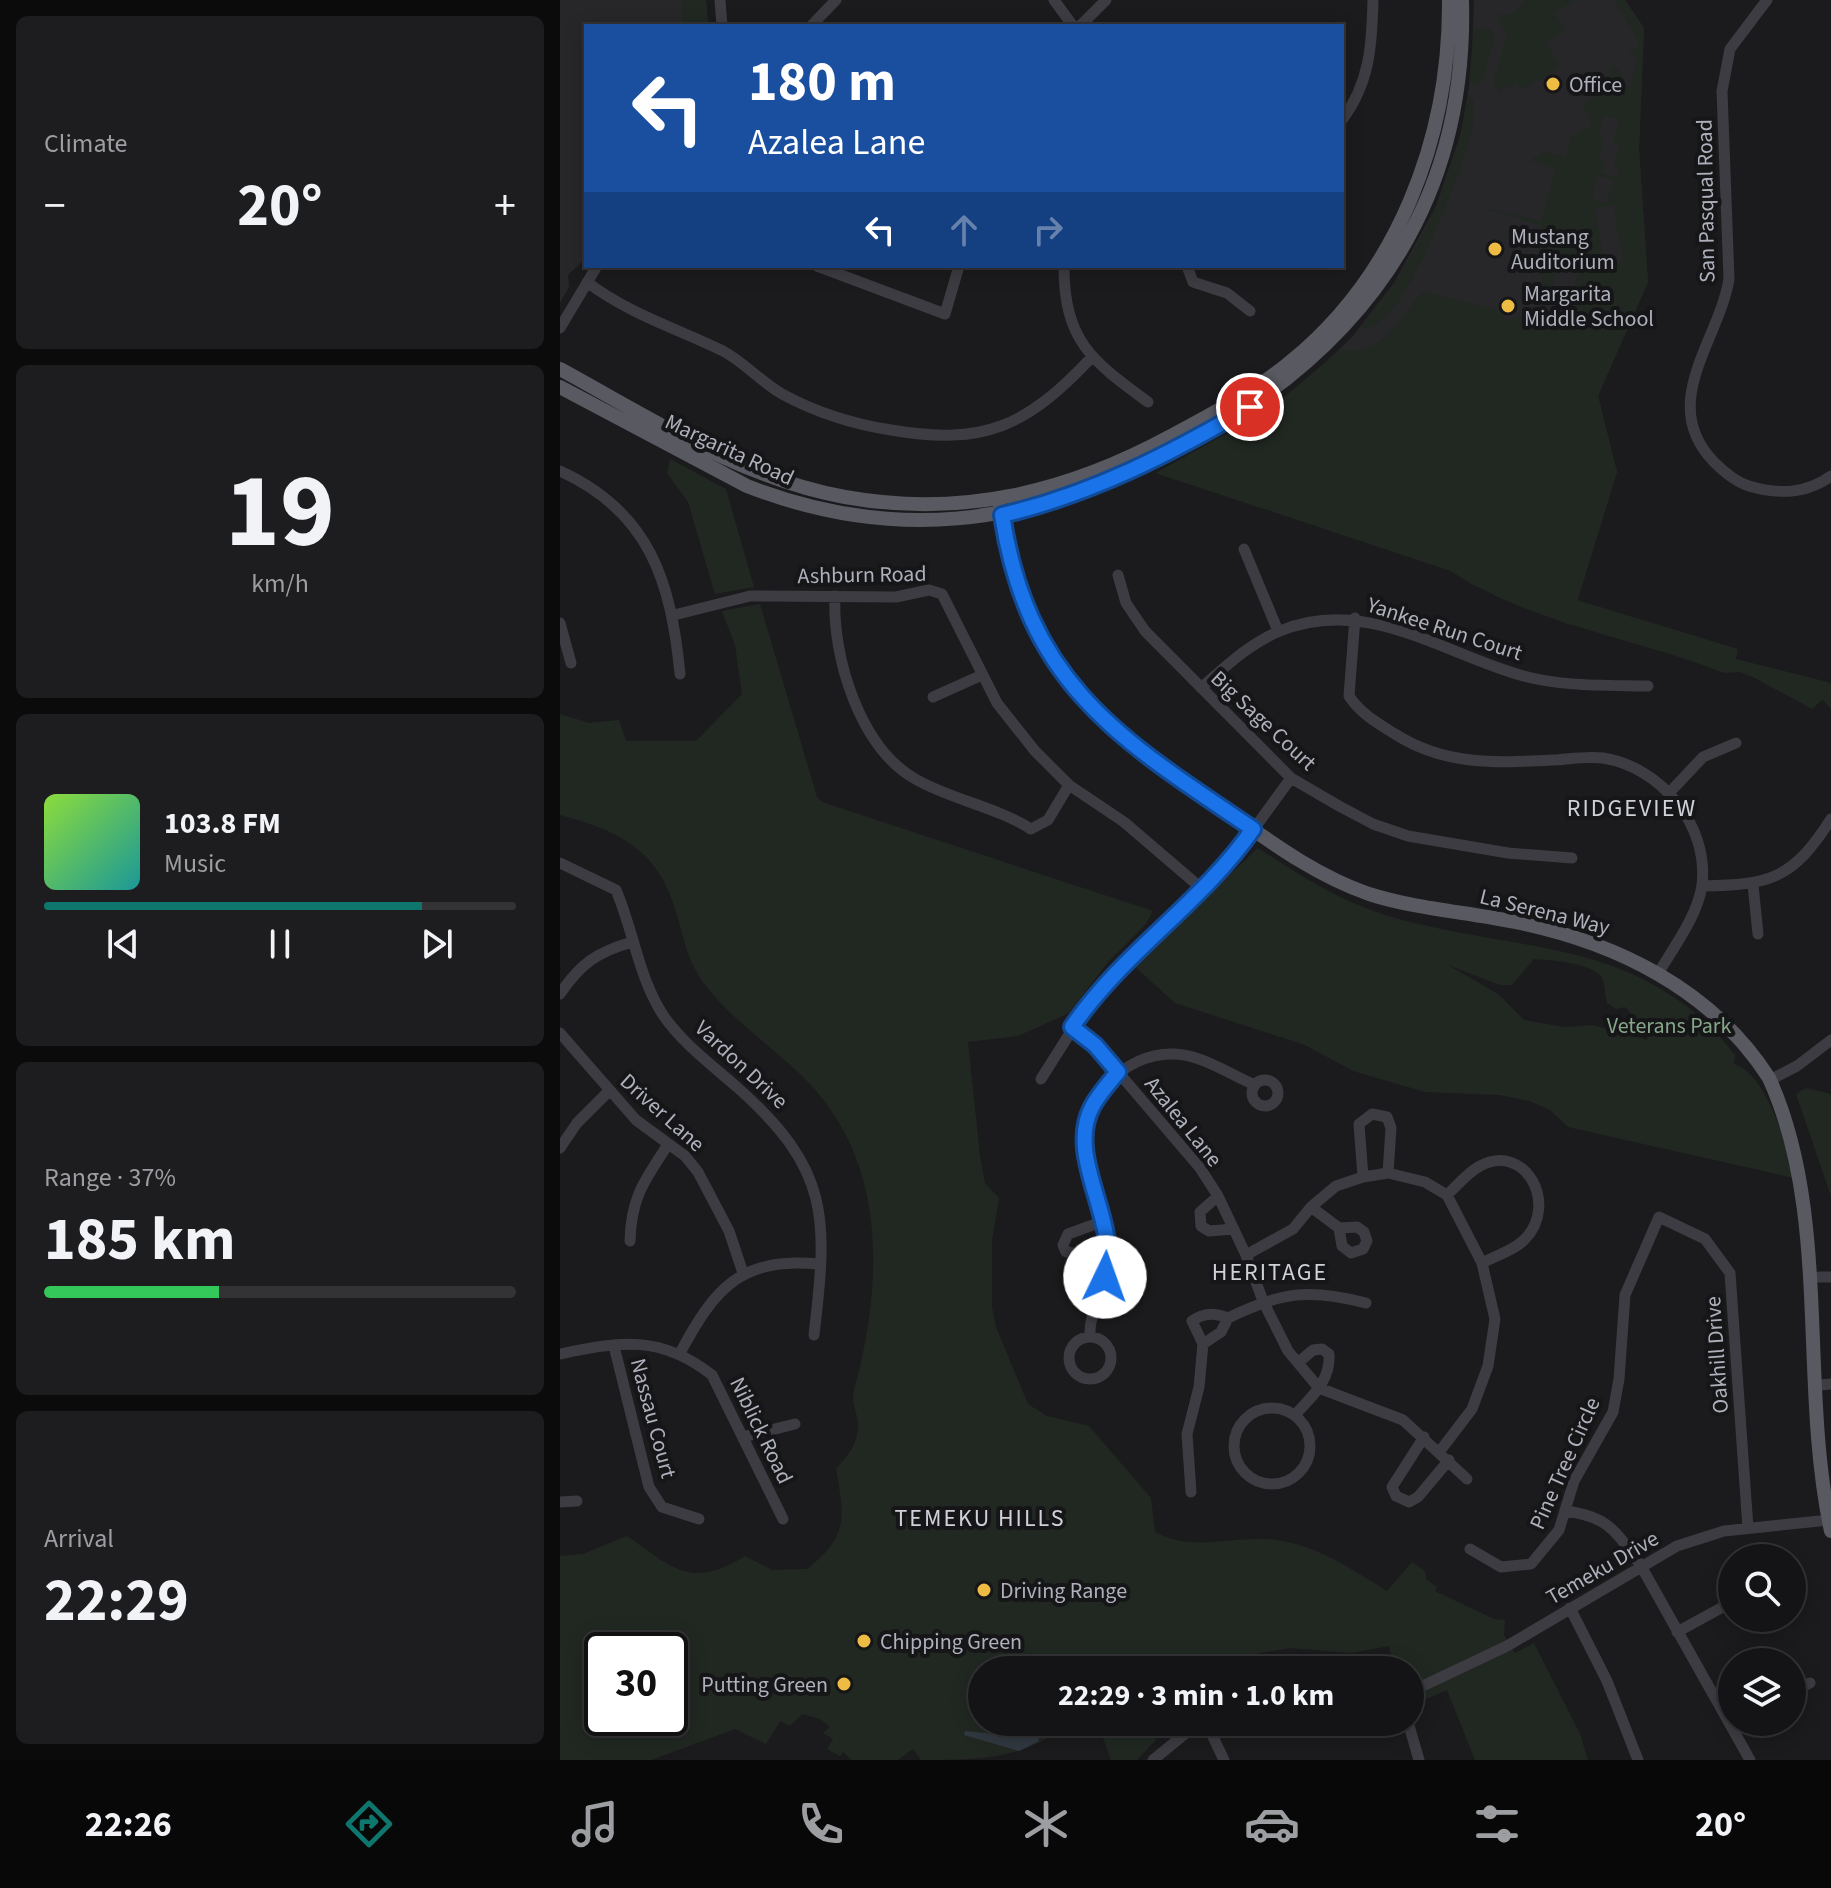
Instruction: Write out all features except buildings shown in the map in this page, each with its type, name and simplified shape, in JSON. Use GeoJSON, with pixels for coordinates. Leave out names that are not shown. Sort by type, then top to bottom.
{"type":"FeatureCollection","features":[{"type":"Feature","properties":{"kind":"main road","name":"Margarita Road"},"geometry":{"type":"LineString","coordinates":[[560,369],[718,453],[780,480],[846,497],[1000,508],[1091,475],[1188,427],[1267,380],[1311,344],[1337,316],[1389,243],[1408,209],[1424,167],[1445,82],[1449,0]]}},
{"type":"Feature","properties":{"kind":"main road","name":"Margarita Road"},"geometry":{"type":"LineString","coordinates":[[560,387],[704,465],[780,499],[826,511],[900,521],[1079,494],[1182,447],[1282,385],[1343,329],[1390,269],[1430,191],[1456,93],[1462,0]]}},
{"type":"Feature","properties":{"kind":"main road","name":"La Serena Way"},"geometry":{"type":"LineString","coordinates":[[1000,508],[1015,580],[1037,636],[1069,685],[1115,732],[1302,863],[1368,893],[1402,903],[1534,926],[1593,943],[1659,972],[1730,1030],[1770,1080],[1793,1126],[1806,1166],[1825,1277],[1830,1526]]}},
{"type":"Feature","properties":{"kind":"street"},"geometry":{"type":"LineString","coordinates":[[720,0],[722,24]]}},
{"type":"Feature","properties":{"kind":"street"},"geometry":{"type":"LineString","coordinates":[[813,24],[836,0]]}},
{"type":"Feature","properties":{"kind":"street"},"geometry":{"type":"LineString","coordinates":[[1054,0],[1072,24]]}},
{"type":"Feature","properties":{"kind":"street"},"geometry":{"type":"LineString","coordinates":[[1082,24],[1106,0]]}},
{"type":"Feature","properties":{"kind":"street"},"geometry":{"type":"LineString","coordinates":[[1344,117],[1363,85],[1369,62],[1373,0]]}},
{"type":"Feature","properties":{"kind":"street","name":"San Pasqual Road"},"geometry":{"type":"LineString","coordinates":[[1767,0],[1730,49],[1722,91],[1729,279],[1726,301],[1700,360],[1690,392],[1691,428],[1705,452],[1723,471],[1745,485],[1772,492],[1800,491],[1831,476]]}},
{"type":"Feature","properties":{"kind":"street"},"geometry":{"type":"LineString","coordinates":[[560,328],[596,268]]}},
{"type":"Feature","properties":{"kind":"street"},"geometry":{"type":"LineString","coordinates":[[842,271],[945,314],[958,268]]}},
{"type":"Feature","properties":{"kind":"street"},"geometry":{"type":"LineString","coordinates":[[1064,268],[1068,310],[1074,333],[1091,358],[1148,402]]}},
{"type":"Feature","properties":{"kind":"street"},"geometry":{"type":"LineString","coordinates":[[1188,268],[1193,282],[1241,300],[1250,311]]}},
{"type":"Feature","properties":{"kind":"street"},"geometry":{"type":"LineString","coordinates":[[587,282],[666,328],[723,351],[778,392],[818,412],[916,435],[972,436],[1015,421],[1065,384],[1091,358]]}},
{"type":"Feature","properties":{"kind":"street"},"geometry":{"type":"LineString","coordinates":[[560,471],[579,480],[632,520],[649,548],[674,615],[680,674]]}},
{"type":"Feature","properties":{"kind":"street"},"geometry":{"type":"LineString","coordinates":[[1244,549],[1278,631]]}},
{"type":"Feature","properties":{"kind":"street","name":"Big Sage Court"},"geometry":{"type":"LineString","coordinates":[[1118,575],[1120,589],[1133,615],[1291,778],[1373,824],[1408,836],[1508,853],[1572,858]]}},
{"type":"Feature","properties":{"kind":"street","name":"Ashburn Road"},"geometry":{"type":"LineString","coordinates":[[674,615],[750,596],[896,597],[929,590],[942,594],[982,675],[1018,730],[1069,785],[1124,822],[1201,888]]}},
{"type":"Feature","properties":{"kind":"street"},"geometry":{"type":"LineString","coordinates":[[835,596],[834,628],[842,663],[868,731],[900,770],[936,790],[1031,829],[1048,820],[1069,785]]}},
{"type":"Feature","properties":{"kind":"street"},"geometry":{"type":"LineString","coordinates":[[1355,618],[1349,696],[1364,713],[1419,749],[1440,757],[1488,762],[1600,758],[1638,770],[1670,792],[1693,831],[1700,854],[1702,886],[1685,927],[1659,972]]}},
{"type":"Feature","properties":{"kind":"street","name":"Yankee Run Court"},"geometry":{"type":"LineString","coordinates":[[1201,688],[1239,655],[1278,631],[1314,621],[1355,618],[1414,635],[1521,676],[1574,683],[1648,686]]}},
{"type":"Feature","properties":{"kind":"street"},"geometry":{"type":"LineString","coordinates":[[560,623],[571,663]]}},
{"type":"Feature","properties":{"kind":"street"},"geometry":{"type":"LineString","coordinates":[[933,697],[982,675]]}},
{"type":"Feature","properties":{"kind":"street"},"geometry":{"type":"LineString","coordinates":[[1670,792],[1703,757],[1736,743]]}},
{"type":"Feature","properties":{"kind":"street"},"geometry":{"type":"LineString","coordinates":[[1041,1079],[1072,1027],[1111,977],[1235,855],[1291,778]]}},
{"type":"Feature","properties":{"kind":"street"},"geometry":{"type":"LineString","coordinates":[[1702,886],[1753,885],[1783,873],[1800,859],[1831,819]]}},
{"type":"Feature","properties":{"kind":"street","name":"Vardon Drive"},"geometry":{"type":"LineString","coordinates":[[560,863],[616,890],[644,981],[664,1016],[690,1045],[775,1121],[790,1140],[814,1188],[821,1218],[814,1335]]}},
{"type":"Feature","properties":{"kind":"street"},"geometry":{"type":"LineString","coordinates":[[1753,885],[1758,934]]}},
{"type":"Feature","properties":{"kind":"street"},"geometry":{"type":"LineString","coordinates":[[560,994],[579,967],[602,951],[632,942]]}},
{"type":"Feature","properties":{"kind":"street","name":"Azalea Lane"},"geometry":{"type":"LineString","coordinates":[[1072,1027],[1095,1045],[1200,1168],[1234,1229],[1263,1301],[1288,1351],[1300,1361],[1319,1388]]}},
{"type":"Feature","properties":{"kind":"street","name":"Driver Lane"},"geometry":{"type":"LineString","coordinates":[[560,1033],[608,1092],[667,1146],[685,1156],[709,1189],[738,1251],[743,1273]]}},
{"type":"Feature","properties":{"kind":"street"},"geometry":{"type":"LineString","coordinates":[[1770,1080],[1797,1066],[1831,1040]]}},
{"type":"Feature","properties":{"kind":"street"},"geometry":{"type":"LineString","coordinates":[[1090,1337],[1089,1321],[1108,1258],[1104,1221],[1086,1157],[1085,1132],[1091,1108],[1118,1072],[1152,1058],[1175,1054],[1199,1060],[1255,1085]]}},
{"type":"Feature","properties":{"kind":"street"},"geometry":{"type":"LineString","coordinates":[[560,1148],[577,1123],[608,1092]]}},
{"type":"Feature","properties":{"kind":"street"},"geometry":{"type":"LineString","coordinates":[[1363,1177],[1359,1124],[1372,1114],[1387,1117],[1391,1128],[1388,1173]]}},
{"type":"Feature","properties":{"kind":"street"},"geometry":{"type":"LineString","coordinates":[[630,1241],[630,1214],[636,1194],[667,1146]]}},
{"type":"Feature","properties":{"kind":"street"},"geometry":{"type":"LineString","coordinates":[[1447,1195],[1480,1166],[1495,1162],[1513,1164],[1528,1172],[1537,1186],[1541,1210],[1535,1226],[1523,1241],[1482,1263]]}},
{"type":"Feature","properties":{"kind":"street"},"geometry":{"type":"LineString","coordinates":[[1246,1255],[1286,1234],[1336,1186],[1363,1177],[1388,1173],[1425,1182],[1447,1195],[1482,1263],[1495,1319],[1488,1366],[1472,1409],[1440,1451]]}},
{"type":"Feature","properties":{"kind":"street"},"geometry":{"type":"LineString","coordinates":[[1218,1196],[1200,1212],[1201,1226],[1209,1231],[1234,1229]]}},
{"type":"Feature","properties":{"kind":"street"},"geometry":{"type":"LineString","coordinates":[[1311,1207],[1339,1228]]}},
{"type":"Feature","properties":{"kind":"street","name":"Pine Tree Circle"},"geometry":{"type":"LineString","coordinates":[[1470,1549],[1501,1567],[1531,1564],[1559,1530],[1574,1481],[1613,1412],[1619,1379],[1625,1295],[1659,1217]]}},
{"type":"Feature","properties":{"kind":"street","name":"Oakhill Drive"},"geometry":{"type":"LineString","coordinates":[[1659,1217],[1705,1239],[1730,1273],[1748,1528]]}},
{"type":"Feature","properties":{"kind":"street"},"geometry":{"type":"LineString","coordinates":[[1104,1221],[1068,1234],[1063,1245],[1066,1252],[1108,1258]]}},
{"type":"Feature","properties":{"kind":"street"},"geometry":{"type":"LineString","coordinates":[[680,1353],[718,1292],[743,1273],[791,1262],[819,1264]]}},
{"type":"Feature","properties":{"kind":"street"},"geometry":{"type":"LineString","coordinates":[[1203,1344],[1221,1332],[1228,1318],[1263,1301],[1295,1293],[1326,1293],[1366,1303]]}},
{"type":"Feature","properties":{"kind":"street"},"geometry":{"type":"LineString","coordinates":[[1191,1492],[1187,1434],[1199,1387],[1203,1344],[1192,1321],[1210,1314],[1228,1318]]}},
{"type":"Feature","properties":{"kind":"street","name":"Niblick Road"},"geometry":{"type":"LineString","coordinates":[[560,1354],[640,1343],[680,1353],[712,1375],[783,1519]]}},
{"type":"Feature","properties":{"kind":"street","name":"Nassau Court"},"geometry":{"type":"LineString","coordinates":[[614,1346],[649,1487],[662,1507],[699,1519]]}},
{"type":"Feature","properties":{"kind":"street"},"geometry":{"type":"LineString","coordinates":[[1295,1415],[1327,1378],[1329,1354],[1322,1349],[1313,1350],[1300,1361]]}},
{"type":"Feature","properties":{"kind":"street"},"geometry":{"type":"LineString","coordinates":[[1319,1388],[1403,1420],[1467,1479]]}},
{"type":"Feature","properties":{"kind":"street"},"geometry":{"type":"LineString","coordinates":[[1284,1409],[1295,1415],[1309,1436],[1307,1461],[1300,1472],[1278,1483],[1254,1479],[1244,1471],[1234,1449],[1240,1425],[1260,1410],[1284,1409]]}},
{"type":"Feature","properties":{"kind":"street"},"geometry":{"type":"LineString","coordinates":[[743,1437],[795,1424]]}},
{"type":"Feature","properties":{"kind":"street"},"geometry":{"type":"LineString","coordinates":[[1424,1437],[1392,1487],[1396,1496],[1409,1502],[1418,1497],[1449,1460]]}},
{"type":"Feature","properties":{"kind":"street"},"geometry":{"type":"LineString","coordinates":[[560,1502],[577,1501]]}},
{"type":"Feature","properties":{"kind":"street"},"geometry":{"type":"LineString","coordinates":[[1566,1511],[1592,1515],[1607,1522],[1641,1566],[1718,1699]]}},
{"type":"Feature","properties":{"kind":"street","name":"Temeku Drive"},"geometry":{"type":"LineString","coordinates":[[1424,1685],[1507,1646],[1641,1566],[1699,1538],[1748,1528],[1830,1526]]}},
{"type":"Feature","properties":{"kind":"street"},"geometry":{"type":"LineString","coordinates":[[1570,1608],[1607,1681],[1638,1760]]}},
{"type":"Feature","properties":{"kind":"street"},"geometry":{"type":"LineString","coordinates":[[1677,1632],[1718,1610]]}},
{"type":"Feature","properties":{"kind":"street"},"geometry":{"type":"LineString","coordinates":[[1806,1685],[1810,1683]]}},
{"type":"Feature","properties":{"kind":"street"},"geometry":{"type":"LineString","coordinates":[[1153,1760],[1182,1736]]}},
{"type":"Feature","properties":{"kind":"street"},"geometry":{"type":"LineString","coordinates":[[1213,1736],[1224,1760]]}},
{"type":"Feature","properties":{"kind":"street"},"geometry":{"type":"LineString","coordinates":[[1412,1736],[1419,1760]]}},
{"type":"Feature","properties":{"kind":"street"},"geometry":{"type":"LineString","coordinates":[[1739,1736],[1750,1760]]}},
{"type":"Feature","properties":{"kind":"shaded area"},"geometry":{"type":"Polygon","coordinates":[[[560,0],[706,0],[708,24],[584,24],[584,260],[568,275],[569,287],[560,303],[560,0]]]}},
{"type":"Feature","properties":{"kind":"shaded area","name":"Margarita Middle School"},"geometry":{"type":"Polygon","coordinates":[[[1474,0],[1625,0],[1644,28],[1639,149],[1648,282],[1598,396],[1617,472],[1570,625],[1473,585],[1451,571],[1156,473],[1264,413],[1303,384],[1352,337],[1394,283],[1436,206],[1461,133],[1471,74],[1474,0]]]}},
{"type":"Feature","properties":{"kind":"shaded area"},"geometry":{"type":"Polygon","coordinates":[[[968,1731],[968,1736],[1037,1736],[1039,1741],[1019,1751],[964,1735],[968,1731]]]}},
{"type":"Feature","properties":{"kind":"green space"},"geometry":{"type":"Polygon","coordinates":[[[682,0],[706,0],[708,24],[682,24],[682,0]]]}},
{"type":"Feature","properties":{"kind":"green space"},"geometry":{"type":"Polygon","coordinates":[[[1525,0],[1576,0],[1554,12],[1565,31],[1546,42],[1560,68],[1521,90],[1516,83],[1500,92],[1493,84],[1507,35],[1497,15],[1514,13],[1525,0]]]}},
{"type":"Feature","properties":{"kind":"green space","name":"Margarita Middle School"},"geometry":{"type":"Polygon","coordinates":[[[1614,0],[1625,0],[1644,28],[1639,149],[1648,282],[1598,396],[1617,472],[1577,600],[1738,649],[1736,659],[1831,683],[1831,708],[1822,700],[1812,709],[1739,672],[1724,673],[1550,618],[1516,605],[1451,571],[1156,473],[1270,409],[1341,349],[1367,348],[1378,342],[1398,323],[1422,291],[1504,312],[1504,320],[1524,317],[1553,326],[1556,317],[1564,318],[1567,307],[1561,304],[1563,294],[1572,295],[1578,271],[1558,266],[1551,290],[1542,288],[1541,276],[1533,271],[1544,233],[1540,225],[1469,204],[1541,221],[1556,169],[1529,161],[1545,151],[1566,157],[1570,137],[1592,125],[1583,104],[1616,85],[1608,69],[1615,65],[1630,89],[1637,56],[1628,54],[1640,45],[1614,0]],[[1604,116],[1598,137],[1604,139],[1599,160],[1605,163],[1602,173],[1616,178],[1619,167],[1614,165],[1619,144],[1613,142],[1619,119],[1604,116]],[[1597,176],[1592,200],[1606,204],[1614,180],[1597,176]],[[1613,205],[1595,208],[1605,266],[1623,262],[1613,205]]]}},
{"type":"Feature","properties":{"kind":"green space"},"geometry":{"type":"Polygon","coordinates":[[[1474,28],[1491,29],[1495,36],[1483,80],[1479,84],[1469,83],[1474,28]]]}},
{"type":"Feature","properties":{"kind":"green space"},"geometry":{"type":"Polygon","coordinates":[[[1468,95],[1474,101],[1472,131],[1457,178],[1428,247],[1394,307],[1377,324],[1361,327],[1400,275],[1431,218],[1454,158],[1468,95]]]}},
{"type":"Feature","properties":{"kind":"green space"},"geometry":{"type":"Polygon","coordinates":[[[670,459],[726,489],[754,587],[715,594],[688,502],[667,473],[670,459]]]}},
{"type":"Feature","properties":{"kind":"green space"},"geometry":{"type":"Polygon","coordinates":[[[760,604],[817,797],[822,802],[1153,911],[1146,924],[1108,962],[1069,1013],[1018,1036],[968,1042],[985,1183],[999,1198],[992,1240],[992,1307],[996,1327],[1028,1404],[1047,1416],[1089,1426],[1151,1498],[1155,1532],[1184,1541],[1261,1539],[1292,1543],[1334,1560],[1387,1591],[1412,1562],[1425,1571],[1426,1579],[1437,1587],[1435,1591],[1494,1619],[1505,1620],[1504,1635],[1515,1653],[1534,1643],[1580,1734],[1588,1760],[1475,1760],[1447,1690],[1424,1700],[1424,1656],[1391,1656],[1389,1646],[1350,1653],[1289,1648],[1245,1656],[968,1656],[968,1736],[1050,1736],[1019,1751],[982,1758],[921,1760],[913,1749],[898,1760],[852,1760],[843,1752],[840,1756],[827,1749],[833,1739],[823,1733],[830,1727],[820,1719],[802,1714],[790,1726],[780,1721],[766,1744],[735,1729],[651,1760],[560,1760],[560,1556],[583,1554],[627,1536],[683,1571],[710,1572],[745,1556],[772,1570],[807,1569],[837,1536],[842,1514],[836,1469],[857,1436],[858,1422],[853,1398],[868,1325],[873,1251],[863,1179],[851,1145],[833,1113],[809,1083],[740,1022],[703,982],[689,957],[669,893],[648,859],[620,837],[560,815],[560,714],[589,723],[619,720],[626,741],[696,741],[742,694],[735,645],[722,611],[760,604]]]}},
{"type":"Feature","properties":{"kind":"green space","name":"Veterans Park"},"geometry":{"type":"Polygon","coordinates":[[[1258,848],[1333,893],[1382,914],[1431,927],[1571,954],[1615,967],[1658,987],[1698,1015],[1735,1055],[1734,1064],[1756,1082],[1774,1114],[1794,1178],[1568,1127],[1550,1110],[1529,1101],[1500,1095],[1425,1092],[1353,1071],[1305,1045],[1175,1003],[1133,965],[1258,848]],[[1534,959],[1512,985],[1500,985],[1448,965],[1498,994],[1524,1020],[1564,1027],[1592,1025],[1648,1040],[1640,1023],[1625,1007],[1616,1009],[1607,1003],[1602,978],[1597,973],[1560,961],[1534,959]]]}},
{"type":"Feature","properties":{"kind":"green space"},"geometry":{"type":"Polygon","coordinates":[[[1806,1088],[1831,1094],[1831,1196],[1796,1094],[1806,1088]]]}},
{"type":"Feature","properties":{"kind":"green space"},"geometry":{"type":"Polygon","coordinates":[[[1102,1736],[1154,1736],[1156,1740],[1137,1760],[1111,1760],[1102,1736]]]}},
{"type":"Feature","properties":{"kind":"place","name":"Office"},"geometry":{"type":"Point","coordinates":[1553,84]}},
{"type":"Feature","properties":{"kind":"place","name":"Mustang Auditorium"},"geometry":{"type":"Point","coordinates":[1495,249]}},
{"type":"Feature","properties":{"kind":"place","name":"Margarita Middle School"},"geometry":{"type":"Point","coordinates":[1508,306]}},
{"type":"Feature","properties":{"kind":"place","name":"Driving Range"},"geometry":{"type":"Point","coordinates":[984,1590]}},
{"type":"Feature","properties":{"kind":"place","name":"Chipping Green"},"geometry":{"type":"Point","coordinates":[864,1641]}},
{"type":"Feature","properties":{"kind":"place","name":"Putting Green"},"geometry":{"type":"Point","coordinates":[844,1684]}},
{"type":"Feature","properties":{"kind":"district","name":"RIDGEVIEW"},"geometry":{"type":"Point","coordinates":[1632,808]}},
{"type":"Feature","properties":{"kind":"district","name":"HERITAGE"},"geometry":{"type":"Point","coordinates":[1270,1272]}},
{"type":"Feature","properties":{"kind":"district","name":"TEMEKU HILLS"},"geometry":{"type":"Point","coordinates":[980,1518]}},
{"type":"Feature","properties":{"kind":"route"},"geometry":{"type":"LineString","coordinates":[[1105,1277],[1109,1263],[1106,1228],[1086,1157],[1085,1132],[1091,1108],[1118,1072],[1086,1036],[1072,1027],[1111,977],[1215,876],[1253,829],[1115,732],[1069,685],[1037,636],[1015,580],[1002,515],[1079,494],[1131,472],[1182,447],[1250,407]]}}]}
